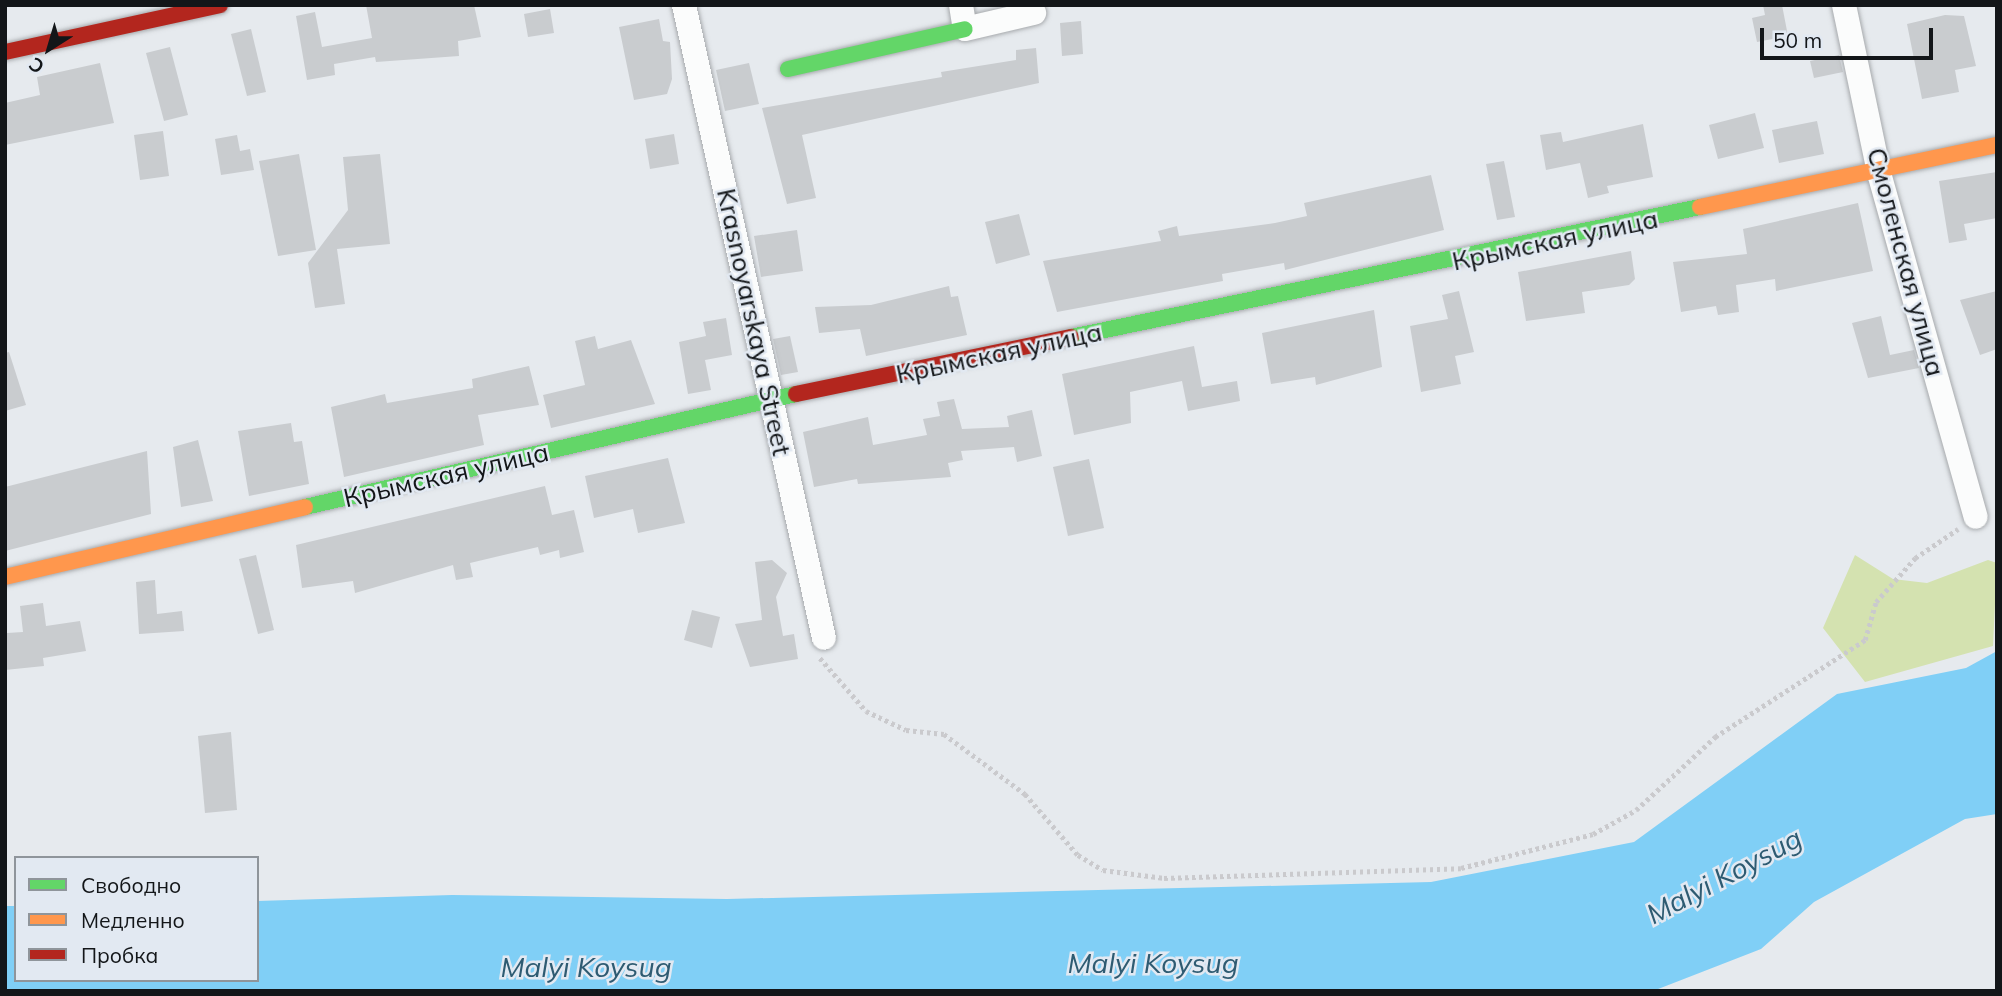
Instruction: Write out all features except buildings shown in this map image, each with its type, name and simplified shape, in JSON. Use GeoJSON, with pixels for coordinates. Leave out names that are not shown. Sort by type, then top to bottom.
{"type":"FeatureCollection","features":[{"type":"Feature","properties":{"kind":"street"},"geometry":{"type":"LineString","coordinates":[[5,52],[220,5]]}},
{"type":"Feature","properties":{"kind":"street","name":"Krasnoyarskaya Street"},"geometry":{"type":"LineString","coordinates":[[684,5],[824,638]]}},
{"type":"Feature","properties":{"kind":"street","name":"Смоленская улица"},"geometry":{"type":"LineString","coordinates":[[1844,5],[1879,173],[1976,517]]}},
{"type":"Feature","properties":{"kind":"street"},"geometry":{"type":"LineString","coordinates":[[788,69],[963,17],[1034,13]]}},
{"type":"Feature","properties":{"kind":"street","name":"Крымская улица"},"geometry":{"type":"LineString","coordinates":[[5,578],[772,399],[1879,173],[1997,145]]}},
{"type":"Feature","properties":{"kind":"path"},"geometry":{"type":"LineString","coordinates":[[824,638],[819,663],[866,711],[906,730],[944,734],[1025,794],[1078,855],[1103,870],[1164,878],[1449,870],[1553,847],[1636,810],[1715,737],[1865,640],[1876,602],[1915,558],[1976,517]]}},
{"type":"Feature","properties":{"kind":"green space"},"geometry":{"type":"Polygon","coordinates":[[[1855,555],[1893,579],[1927,583],[1988,560],[1997,563],[1993,646],[1865,682],[1823,628],[1855,555]]]}},
{"type":"Feature","properties":{"kind":"water","name":"Malyi Koysug"},"geometry":{"type":"Polygon","coordinates":[[[1997,651],[1997,814],[1965,819],[1814,902],[1761,949],[1653,991],[5,991],[5,906],[14,906],[14,982],[259,982],[259,901],[452,895],[727,899],[1431,882],[1634,842],[1837,694],[1966,668],[1997,651]]]}},
{"type":"Feature","properties":{"kind":"traffic: fast"},"geometry":{"type":"LineString","coordinates":[[788,69],[965,29]]}},
{"type":"Feature","properties":{"kind":"traffic: fast"},"geometry":{"type":"LineString","coordinates":[[1071,337],[1700,207]]}},
{"type":"Feature","properties":{"kind":"traffic: fast"},"geometry":{"type":"LineString","coordinates":[[305,507],[796,394]]}},
{"type":"Feature","properties":{"kind":"traffic: slow"},"geometry":{"type":"LineString","coordinates":[[1700,207],[1997,145]]}},
{"type":"Feature","properties":{"kind":"traffic: slow"},"geometry":{"type":"LineString","coordinates":[[5,577],[305,507]]}},
{"type":"Feature","properties":{"kind":"traffic: jam"},"geometry":{"type":"LineString","coordinates":[[5,52],[220,5]]}},
{"type":"Feature","properties":{"kind":"traffic: jam"},"geometry":{"type":"LineString","coordinates":[[796,394],[1071,337]]}}]}
